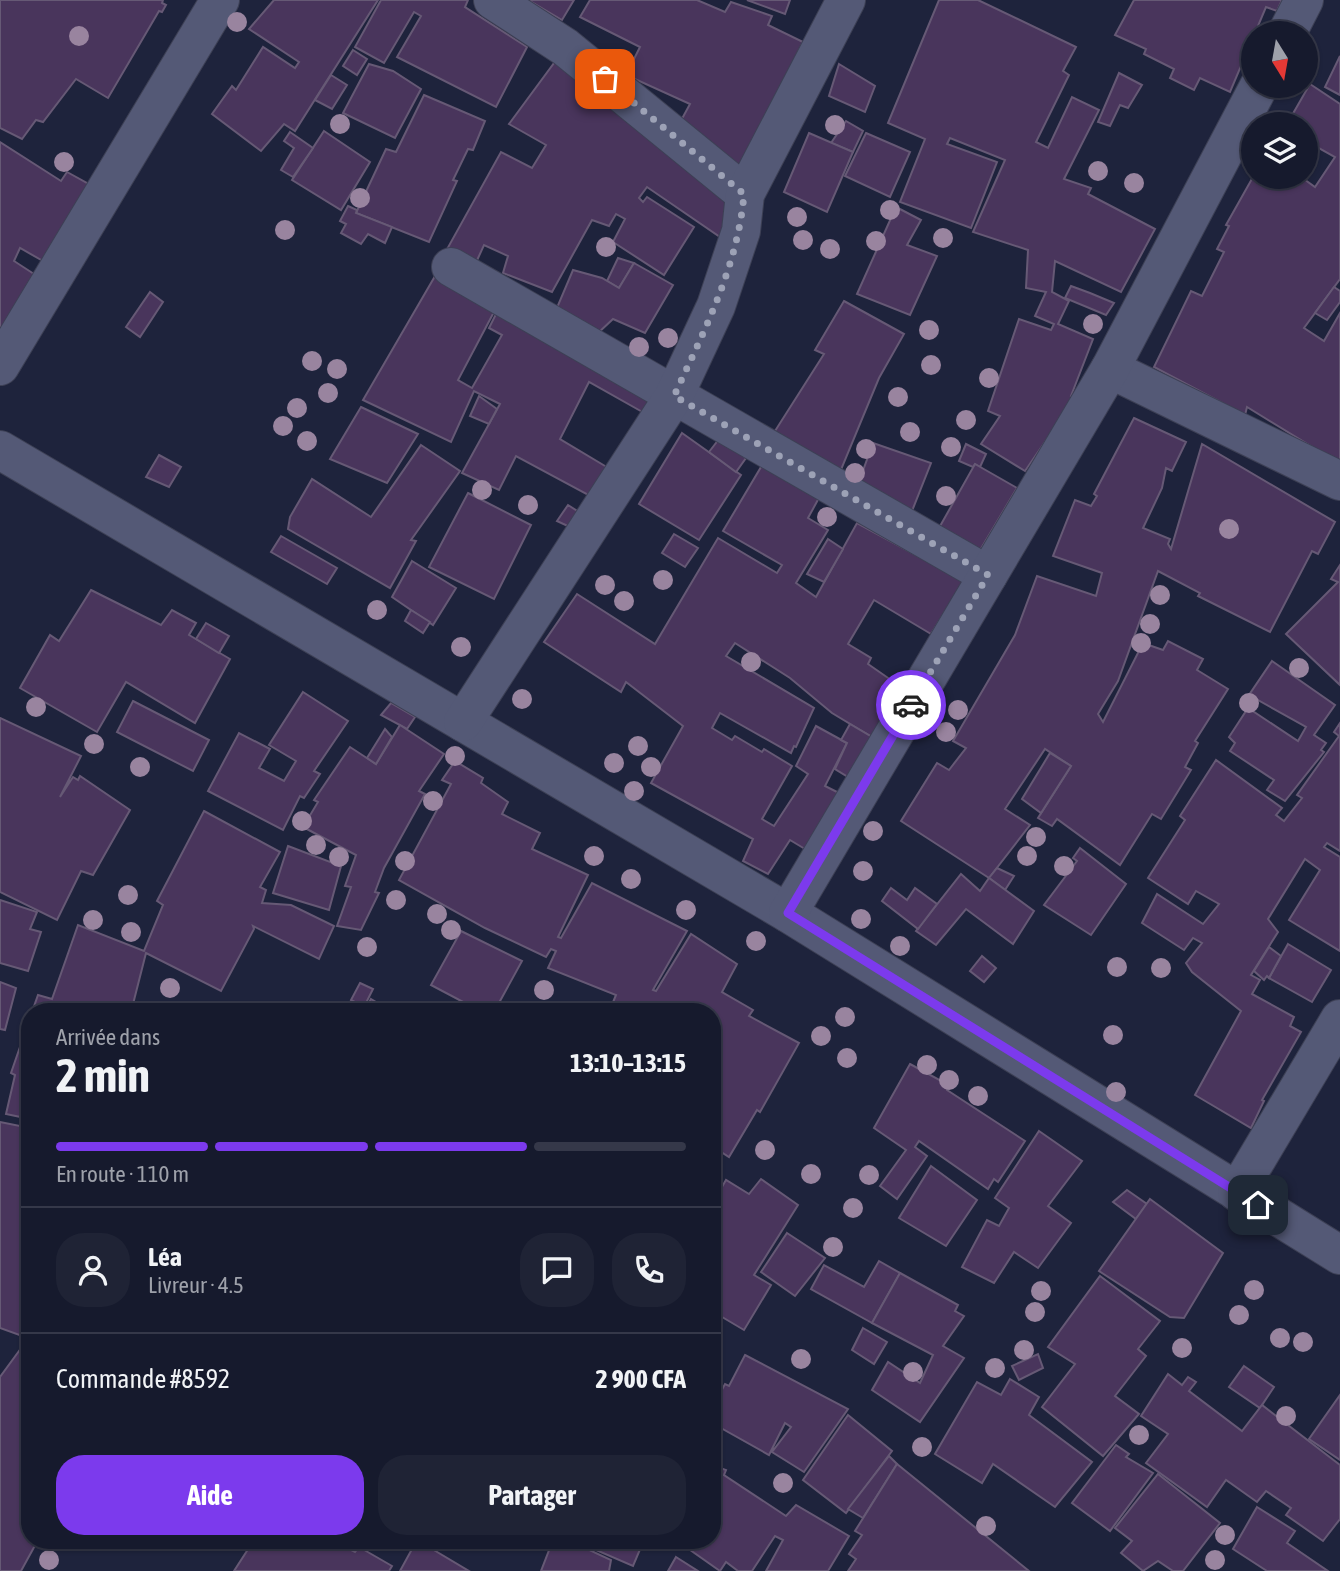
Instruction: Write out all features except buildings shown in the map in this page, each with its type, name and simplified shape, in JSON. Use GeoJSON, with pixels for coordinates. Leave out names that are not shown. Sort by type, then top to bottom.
{"type":"FeatureCollection","features":[{"type":"Feature","properties":{"kind":"street"},"geometry":{"type":"LineString","coordinates":[[0,366],[220,0]]}},
{"type":"Feature","properties":{"kind":"street"},"geometry":{"type":"LineString","coordinates":[[493,0],[565,47],[744,194]]}},
{"type":"Feature","properties":{"kind":"street"},"geometry":{"type":"LineString","coordinates":[[463,722],[674,396],[716,306],[741,231],[744,194],[846,0]]}},
{"type":"Feature","properties":{"kind":"street"},"geometry":{"type":"LineString","coordinates":[[1293,21],[1304,0]]}},
{"type":"Feature","properties":{"kind":"street"},"geometry":{"type":"LineString","coordinates":[[788,913],[1110,369],[1253,98]]}},
{"type":"Feature","properties":{"kind":"street"},"geometry":{"type":"LineString","coordinates":[[451,267],[988,575]]}},
{"type":"Feature","properties":{"kind":"street"},"geometry":{"type":"LineString","coordinates":[[1110,369],[1340,481]]}},
{"type":"Feature","properties":{"kind":"street"},"geometry":{"type":"LineString","coordinates":[[0,450],[788,913],[1340,1255]]}},
{"type":"Feature","properties":{"kind":"street"},"geometry":{"type":"LineString","coordinates":[[1237,1192],[1340,1019]]}},
{"type":"Feature","properties":{"kind":"way so far"},"geometry":{"type":"LineString","coordinates":[[605,79],[744,194],[741,231],[716,306],[674,396],[988,575],[911,705]]}},
{"type":"Feature","properties":{"kind":"route"},"geometry":{"type":"LineString","coordinates":[[911,705],[788,913],[1258,1205]]}}]}
